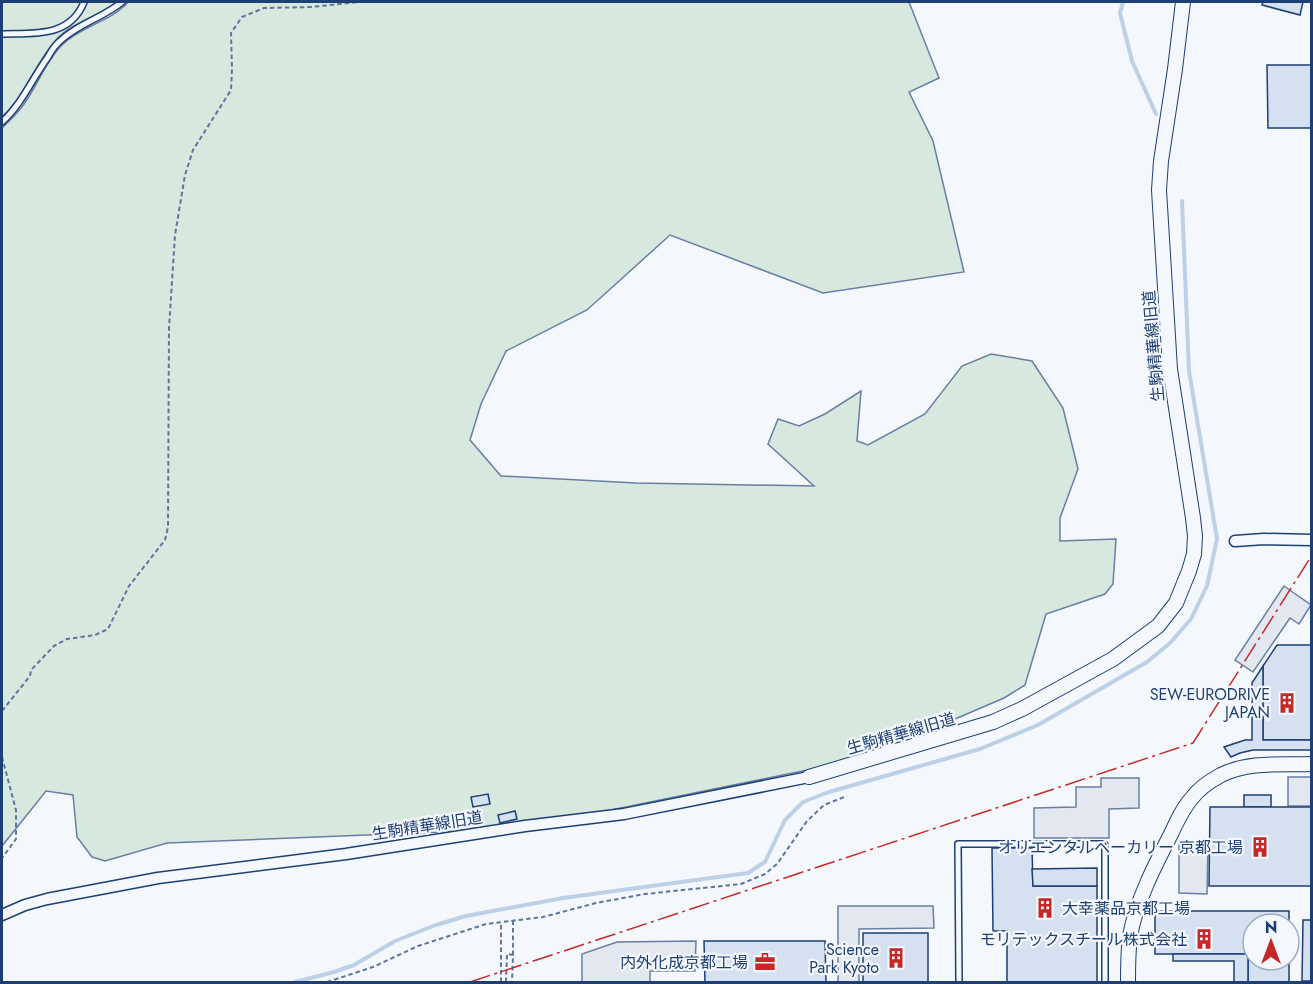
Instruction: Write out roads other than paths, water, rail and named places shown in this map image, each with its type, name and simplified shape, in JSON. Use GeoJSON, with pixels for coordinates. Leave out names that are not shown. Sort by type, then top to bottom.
{"type":"FeatureCollection","features":[{"type":"Feature","properties":{"kind":"street","name":"生駒精華線旧道"},"geometry":{"type":"LineString","coordinates":[[2,915],[46,899],[159,878],[624,814],[809,777],[993,722],[1022,709],[1113,659],[1158,626],[1176,603],[1190,572],[1195,536],[1170,369],[1159,190],[1183,2]]}},
{"type":"Feature","properties":{"kind":"street"},"geometry":{"type":"LineString","coordinates":[[1235,541],[1311,540]]}},
{"type":"Feature","properties":{"kind":"street"},"geometry":{"type":"LineString","coordinates":[[1128,982],[1128,951],[1134,920],[1153,868],[1193,795],[1212,780],[1236,769],[1253,765],[1311,764]]}},
{"type":"Feature","properties":{"kind":"lane"},"geometry":{"type":"LineString","coordinates":[[2,34],[32,34],[60,27],[72,19],[82,8],[84,2]]}},
{"type":"Feature","properties":{"kind":"lane"},"geometry":{"type":"LineString","coordinates":[[2,122],[20,102],[58,43],[78,27],[122,2]]}},
{"type":"Feature","properties":{"kind":"lane"},"geometry":{"type":"LineString","coordinates":[[958,982],[958,844],[1105,844],[1105,982]]}},
{"type":"Feature","properties":{"kind":"waterway"},"geometry":{"type":"LineString","coordinates":[[1123,2],[1120,13],[1132,61],[1156,114]]}},
{"type":"Feature","properties":{"kind":"waterway"},"geometry":{"type":"LineString","coordinates":[[295,982],[354,965],[395,941],[466,916],[563,898],[748,873],[765,862],[785,820],[803,802],[829,792],[980,749],[1038,725],[1147,662],[1170,643],[1191,619],[1207,586],[1217,539],[1189,371],[1182,201]]}},
{"type":"Feature","properties":{"kind":"place","name":"SEW-EURODRIVE JAPAN"},"geometry":{"type":"Point","coordinates":[1287,703]}},
{"type":"Feature","properties":{"kind":"place","name":"オリエンタルベーカリー 京都工場"},"geometry":{"type":"Point","coordinates":[1260,847]}},
{"type":"Feature","properties":{"kind":"place","name":"大幸薬品京都工場"},"geometry":{"type":"Point","coordinates":[1045,908]}},
{"type":"Feature","properties":{"kind":"place","name":"モリテックスチール株式会社"},"geometry":{"type":"Point","coordinates":[1204,939]}},
{"type":"Feature","properties":{"kind":"place","name":"Science Park Kyoto"},"geometry":{"type":"Point","coordinates":[896,958]}},
{"type":"Feature","properties":{"kind":"place","name":"内外化成京都工場"},"geometry":{"type":"Point","coordinates":[765,962]}}]}
